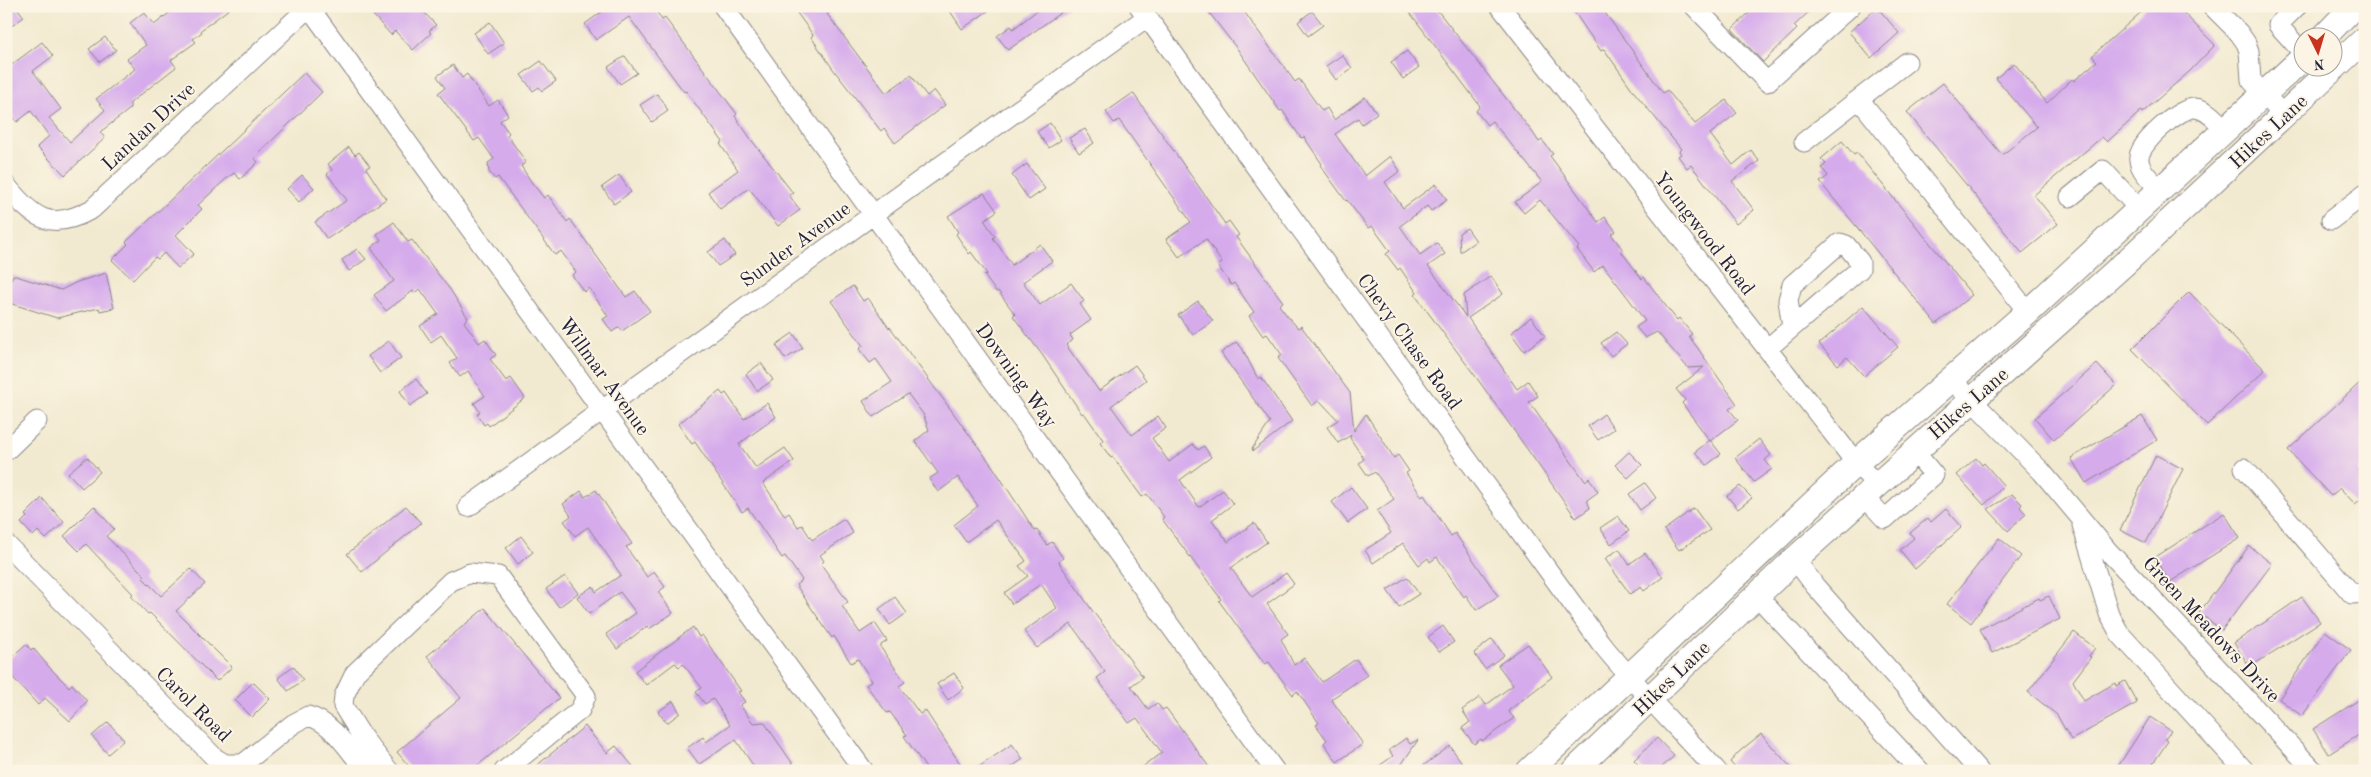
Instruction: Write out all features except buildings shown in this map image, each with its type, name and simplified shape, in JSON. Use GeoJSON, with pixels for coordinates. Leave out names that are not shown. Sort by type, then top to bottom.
{"type":"FeatureCollection","features":[{"type":"Feature","properties":{"kind":"main road"},"geometry":{"type":"LineString","coordinates":[[2333,28],[2353,7]]}},
{"type":"Feature","properties":{"kind":"main road","name":"Hikes Lane"},"geometry":{"type":"LineString","coordinates":[[1574,771],[1795,559],[2284,116],[2365,38]]}},
{"type":"Feature","properties":{"kind":"main road","name":"Hikes Lane"},"geometry":{"type":"LineString","coordinates":[[1529,771],[1856,463],[2028,312],[2294,67]]}},
{"type":"Feature","properties":{"kind":"street","name":"Downing Way"},"geometry":{"type":"LineString","coordinates":[[723,6],[1275,771]]}},
{"type":"Feature","properties":{"kind":"street","name":"Youngwood Road"},"geometry":{"type":"LineString","coordinates":[[1500,6],[1856,463],[1884,519],[1934,475],[1914,451]]}},
{"type":"Feature","properties":{"kind":"street"},"geometry":{"type":"LineString","coordinates":[[1694,6],[1768,82],[1851,6]]}},
{"type":"Feature","properties":{"kind":"street"},"geometry":{"type":"LineString","coordinates":[[2212,6],[2239,33],[2246,43],[2249,51],[2251,80],[2284,116]]}},
{"type":"Feature","properties":{"kind":"street"},"geometry":{"type":"LineString","coordinates":[[2294,43],[2278,25],[2297,6]]}},
{"type":"Feature","properties":{"kind":"street","name":"Landan Drive"},"geometry":{"type":"LineString","coordinates":[[6,185],[29,211],[42,218],[58,221],[74,219],[92,209],[309,7]]}},
{"type":"Feature","properties":{"kind":"street","name":"Willmar Avenue"},"geometry":{"type":"LineString","coordinates":[[309,7],[864,771]]}},
{"type":"Feature","properties":{"kind":"street","name":"Sunder Avenue"},"geometry":{"type":"LineString","coordinates":[[468,507],[874,215],[1143,12]]}},
{"type":"Feature","properties":{"kind":"street","name":"Chevy Chase Road"},"geometry":{"type":"LineString","coordinates":[[1143,12],[1570,602],[1628,677],[1718,771]]}},
{"type":"Feature","properties":{"kind":"street"},"geometry":{"type":"LineString","coordinates":[[1804,142],[1907,62]]}},
{"type":"Feature","properties":{"kind":"street"},"geometry":{"type":"LineString","coordinates":[[1859,99],[2028,312]]}},
{"type":"Feature","properties":{"kind":"street"},"geometry":{"type":"LineString","coordinates":[[2161,190],[2146,175],[2138,158],[2139,151],[2155,134],[2185,109],[2193,108],[2205,111],[2226,130]]}},
{"type":"Feature","properties":{"kind":"street"},"geometry":{"type":"LineString","coordinates":[[2070,197],[2103,170],[2139,209]]}},
{"type":"Feature","properties":{"kind":"street"},"geometry":{"type":"LineString","coordinates":[[2331,220],[2365,194]]}},
{"type":"Feature","properties":{"kind":"street"},"geometry":{"type":"LineString","coordinates":[[1767,348],[1792,327]]}},
{"type":"Feature","properties":{"kind":"street","name":"Green Meadows Drive"},"geometry":{"type":"LineString","coordinates":[[1952,380],[2042,472],[2109,552],[2314,771]]}},
{"type":"Feature","properties":{"kind":"street"},"geometry":{"type":"LineString","coordinates":[[6,451],[37,421]]}},
{"type":"Feature","properties":{"kind":"street"},"geometry":{"type":"LineString","coordinates":[[2244,468],[2352,594],[2365,593]]}},
{"type":"Feature","properties":{"kind":"street","name":"Green Meadows Drive"},"geometry":{"type":"LineString","coordinates":[[2079,516],[2109,614],[2120,634],[2245,771]]}},
{"type":"Feature","properties":{"kind":"street","name":"Carol Road"},"geometry":{"type":"LineString","coordinates":[[6,544],[215,758],[225,764],[243,764],[293,724],[308,716],[320,718],[366,771]]}},
{"type":"Feature","properties":{"kind":"street"},"geometry":{"type":"LineString","coordinates":[[1795,559],[1815,586],[1979,771]]}},
{"type":"Feature","properties":{"kind":"street"},"geometry":{"type":"LineString","coordinates":[[389,771],[353,723],[343,706],[344,696],[355,673],[391,637],[450,581],[470,573],[498,576],[586,696],[580,710],[504,771]]}},
{"type":"Feature","properties":{"kind":"street"},"geometry":{"type":"LineString","coordinates":[[1757,596],[1920,771]]}}]}
